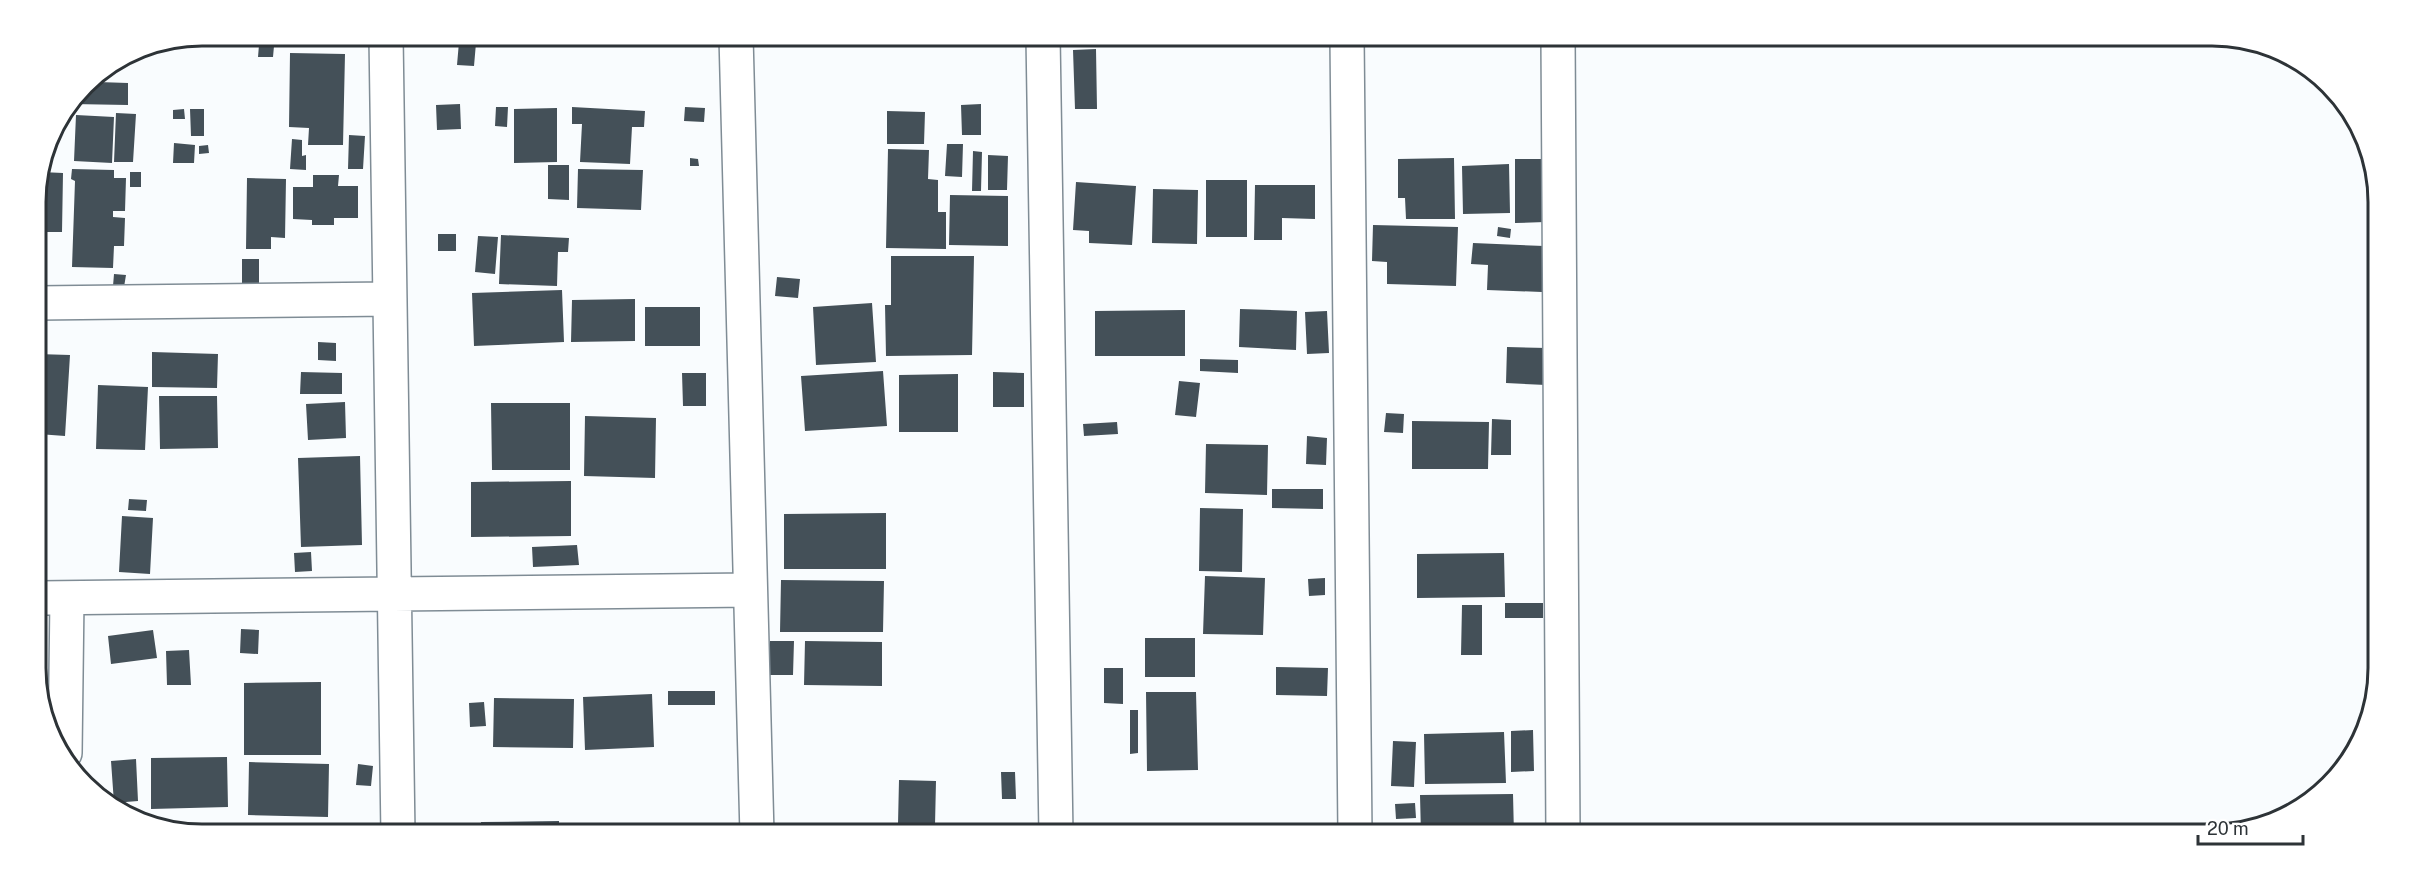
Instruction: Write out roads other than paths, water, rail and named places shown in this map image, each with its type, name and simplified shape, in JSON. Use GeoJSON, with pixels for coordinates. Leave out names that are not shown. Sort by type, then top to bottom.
{"type":"FeatureCollection","features":[{"type":"Feature","properties":{"kind":"street"},"geometry":{"type":"LineString","coordinates":[[386,47],[398,824]]}},
{"type":"Feature","properties":{"kind":"street"},"geometry":{"type":"LineString","coordinates":[[736,47],[757,824]]}},
{"type":"Feature","properties":{"kind":"street"},"geometry":{"type":"LineString","coordinates":[[1043,47],[1056,824]]}},
{"type":"Feature","properties":{"kind":"street"},"geometry":{"type":"LineString","coordinates":[[1347,47],[1355,824]]}},
{"type":"Feature","properties":{"kind":"street"},"geometry":{"type":"LineString","coordinates":[[1558,47],[1563,824]]}},
{"type":"Feature","properties":{"kind":"street"},"geometry":{"type":"LineString","coordinates":[[47,303],[390,299]]}},
{"type":"Feature","properties":{"kind":"street"},"geometry":{"type":"LineString","coordinates":[[63,738],[53,598],[750,590]]}}]}
